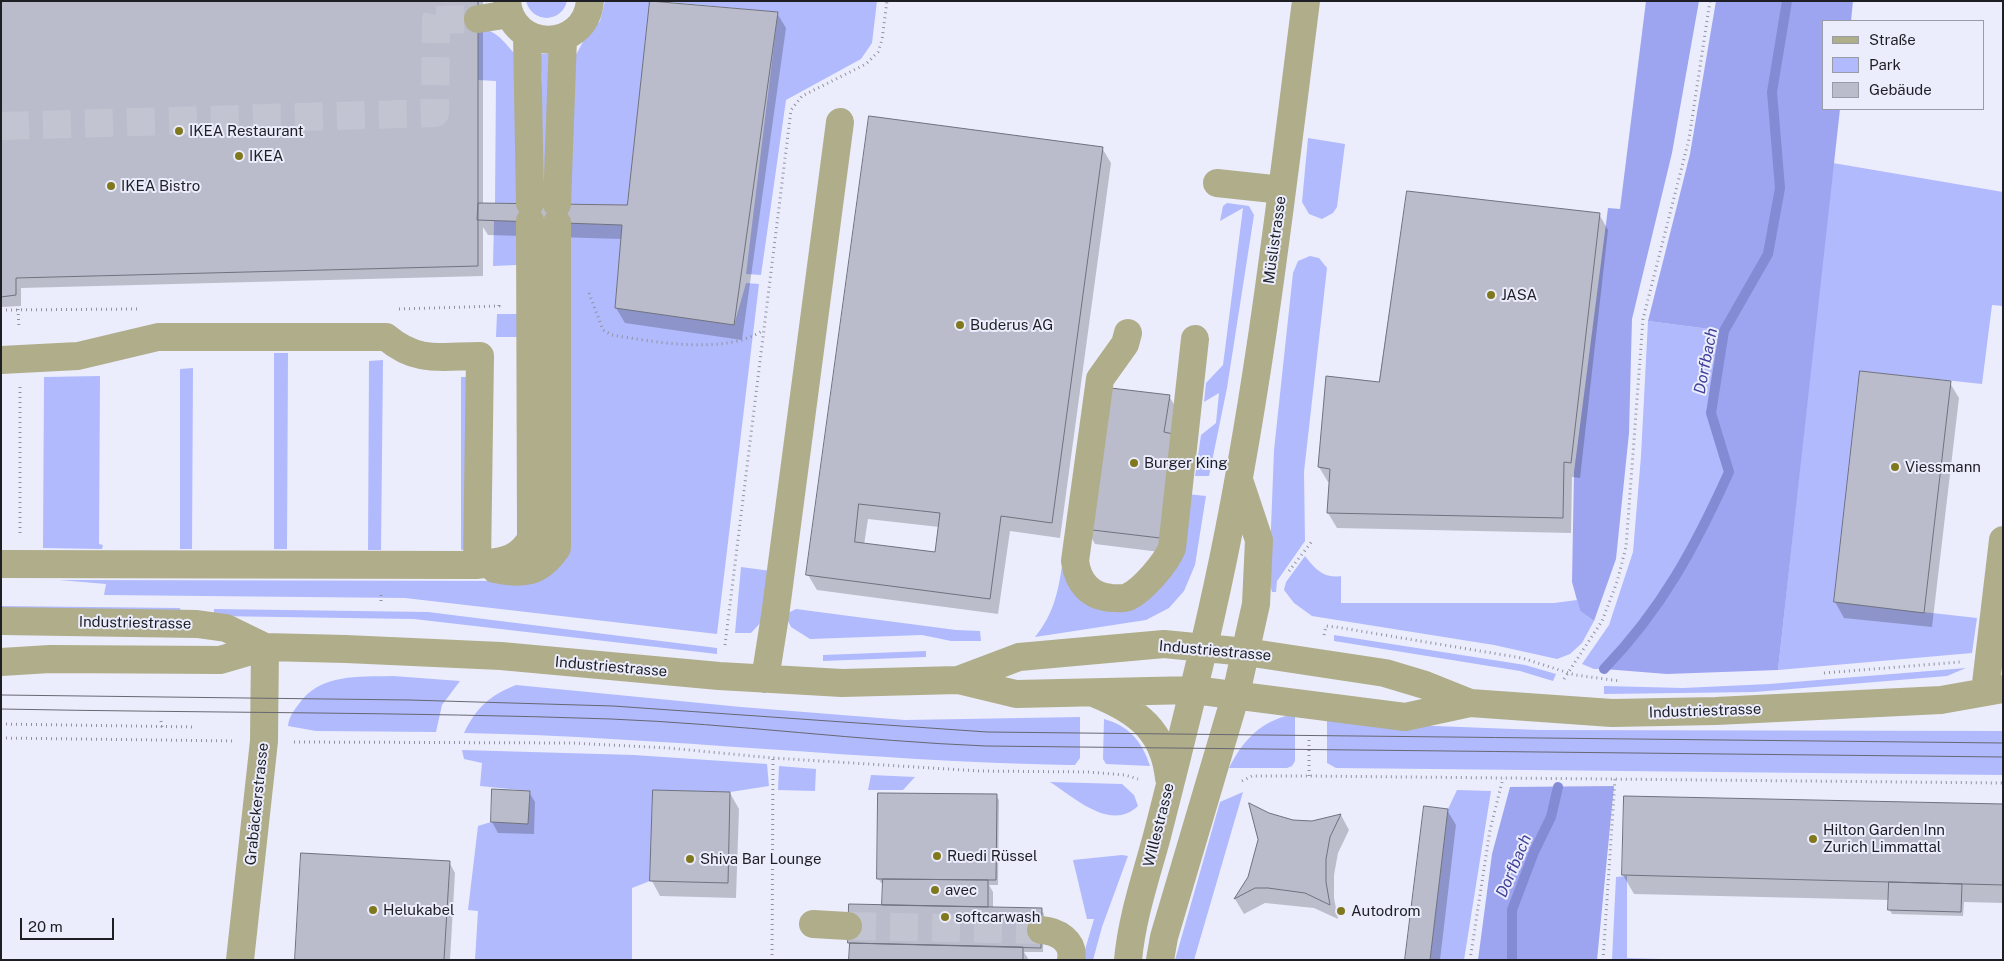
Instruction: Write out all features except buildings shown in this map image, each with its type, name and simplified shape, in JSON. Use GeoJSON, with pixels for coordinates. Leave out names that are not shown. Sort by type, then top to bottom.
{"type":"FeatureCollection","features":[{"type":"Feature","properties":{"kind":"street"},"geometry":{"type":"LineString","coordinates":[[478,19],[508,8],[517,26],[527,34],[551,40],[563,38],[575,31],[584,22],[590,1]]}},
{"type":"Feature","properties":{"kind":"street","name":"Müslistrasse"},"geometry":{"type":"LineString","coordinates":[[1194,690],[1239,478],[1282,190],[1306,1]]}},
{"type":"Feature","properties":{"kind":"street"},"geometry":{"type":"LineString","coordinates":[[11,564],[477,565],[511,559],[523,552],[531,539],[530,212],[527,34]]}},
{"type":"Feature","properties":{"kind":"street"},"geometry":{"type":"LineString","coordinates":[[477,565],[511,572],[527,571],[546,564],[557,548],[557,213],[563,38]]}},
{"type":"Feature","properties":{"kind":"street"},"geometry":{"type":"LineString","coordinates":[[765,679],[776,616],[840,122]]}},
{"type":"Feature","properties":{"kind":"street"},"geometry":{"type":"LineString","coordinates":[[1217,183],[1282,190]]}},
{"type":"Feature","properties":{"kind":"street"},"geometry":{"type":"LineString","coordinates":[[1128,333],[1125,344],[1100,379],[1075,561],[1077,575],[1084,587],[1097,595],[1110,598],[1128,597],[1168,559],[1172,548],[1195,339]]}},
{"type":"Feature","properties":{"kind":"street"},"geometry":{"type":"LineString","coordinates":[[10,360],[78,356],[158,337],[386,337],[401,350],[422,357],[480,356],[477,565]]}},
{"type":"Feature","properties":{"kind":"street","name":"Müslistrasse"},"geometry":{"type":"LineString","coordinates":[[1236,694],[1256,604],[1259,540],[1239,478]]}},
{"type":"Feature","properties":{"kind":"street"},"geometry":{"type":"LineString","coordinates":[[1997,697],[1988,660],[2003,540]]}},
{"type":"Feature","properties":{"kind":"street","name":"Industriestrasse"},"geometry":{"type":"LineString","coordinates":[[1,621],[198,624],[226,628],[265,647]]}},
{"type":"Feature","properties":{"kind":"street","name":"Industriestrasse"},"geometry":{"type":"LineString","coordinates":[[958,680],[1019,657],[1164,644],[1246,652],[1385,673],[1426,685],[1470,703]]}},
{"type":"Feature","properties":{"kind":"street","name":"Industriestrasse"},"geometry":{"type":"LineString","coordinates":[[1,662],[50,659],[220,660],[265,647],[501,656],[765,679],[842,683],[958,680],[1016,694],[1194,690],[1405,717],[1470,703],[1612,713],[1716,711],[1997,697]]}},
{"type":"Feature","properties":{"kind":"street","name":"Grabäckerstrasse"},"geometry":{"type":"LineString","coordinates":[[240,960],[264,741],[265,647]]}},
{"type":"Feature","properties":{"kind":"street","name":"Willestrasse"},"geometry":{"type":"LineString","coordinates":[[1128,960],[1157,784],[1194,690]]}},
{"type":"Feature","properties":{"kind":"street"},"geometry":{"type":"LineString","coordinates":[[1090,691],[1116,702],[1146,723],[1162,748],[1167,763],[1157,784]]}},
{"type":"Feature","properties":{"kind":"street"},"geometry":{"type":"LineString","coordinates":[[1160,960],[1164,937],[1236,694]]}},
{"type":"Feature","properties":{"kind":"street"},"geometry":{"type":"LineString","coordinates":[[814,924],[848,926]]}},
{"type":"Feature","properties":{"kind":"street"},"geometry":{"type":"LineString","coordinates":[[1041,930],[1059,934],[1066,940],[1070,947],[1072,960]]}},
{"type":"Feature","properties":{"kind":"path"},"geometry":{"type":"LineString","coordinates":[[725,645],[762,331],[791,110],[802,96],[866,64],[878,52],[882,40],[887,1]]}},
{"type":"Feature","properties":{"kind":"path"},"geometry":{"type":"LineString","coordinates":[[1548,709],[1568,673],[1602,621],[1617,582],[1626,547],[1642,319],[1689,139],[1710,1]]}},
{"type":"Feature","properties":{"kind":"path"},"geometry":{"type":"LineString","coordinates":[[586,284],[603,330],[612,335],[674,345],[742,341],[762,331]]}},
{"type":"Feature","properties":{"kind":"path"},"geometry":{"type":"LineString","coordinates":[[11,564],[10,360],[18,309]]}},
{"type":"Feature","properties":{"kind":"path"},"geometry":{"type":"LineString","coordinates":[[1288,573],[1313,540]]}},
{"type":"Feature","properties":{"kind":"path"},"geometry":{"type":"LineString","coordinates":[[381,598],[381,604]]}},
{"type":"Feature","properties":{"kind":"path"},"geometry":{"type":"LineString","coordinates":[[1326,626],[1522,658],[1574,675],[1627,681]]}},
{"type":"Feature","properties":{"kind":"path"},"geometry":{"type":"LineString","coordinates":[[1818,674],[1988,660]]}},
{"type":"Feature","properties":{"kind":"path"},"geometry":{"type":"LineString","coordinates":[[162,721],[162,726]]}},
{"type":"Feature","properties":{"kind":"path"},"geometry":{"type":"LineString","coordinates":[[1,724],[196,727]]}},
{"type":"Feature","properties":{"kind":"path"},"geometry":{"type":"LineString","coordinates":[[1,738],[242,741]]}},
{"type":"Feature","properties":{"kind":"path"},"geometry":{"type":"LineString","coordinates":[[284,742],[572,743],[668,748],[773,758],[979,770],[1088,772],[1125,775],[1157,784]]}},
{"type":"Feature","properties":{"kind":"path"},"geometry":{"type":"LineString","coordinates":[[772,960],[773,758]]}},
{"type":"Feature","properties":{"kind":"path"},"geometry":{"type":"LineString","coordinates":[[1234,784],[1252,776],[2003,783]]}},
{"type":"Feature","properties":{"kind":"path"},"geometry":{"type":"LineString","coordinates":[[1470,960],[1490,830],[1503,778]]}},
{"type":"Feature","properties":{"kind":"path"},"geometry":{"type":"LineString","coordinates":[[1603,960],[1615,779]]}},
{"type":"Feature","properties":{"kind":"green space"},"geometry":{"type":"Polygon","coordinates":[[[526,1],[567,1],[559,14],[547,18],[534,14],[529,9],[526,1]]]}},
{"type":"Feature","properties":{"kind":"green space"},"geometry":{"type":"Polygon","coordinates":[[[605,1],[650,1],[627,205],[570,204],[570,66],[586,36],[600,21],[605,1]]]}},
{"type":"Feature","properties":{"kind":"green space"},"geometry":{"type":"Polygon","coordinates":[[[659,1],[877,1],[872,43],[861,59],[786,100],[761,275],[746,274],[778,12],[659,1]]]}},
{"type":"Feature","properties":{"kind":"green space"},"geometry":{"type":"Polygon","coordinates":[[[478,29],[494,33],[514,53],[517,203],[495,203],[496,81],[478,80],[478,29]]]}},
{"type":"Feature","properties":{"kind":"green space"},"geometry":{"type":"Polygon","coordinates":[[[554,53],[551,204],[541,204],[542,74],[538,54],[554,53]]]}},
{"type":"Feature","properties":{"kind":"green space"},"geometry":{"type":"Polygon","coordinates":[[[1308,138],[1345,144],[1337,207],[1333,213],[1322,219],[1309,214],[1302,202],[1308,138]]]}},
{"type":"Feature","properties":{"kind":"green space"},"geometry":{"type":"Polygon","coordinates":[[[1833,163],[2003,192],[2003,306],[1992,305],[1982,384],[1860,371],[1834,602],[1977,618],[1972,653],[1778,670],[1833,163]]]}},
{"type":"Feature","properties":{"kind":"green space"},"geometry":{"type":"Polygon","coordinates":[[[1227,203],[1249,206],[1254,215],[1227,388],[1209,476],[1195,476],[1201,435],[1216,423],[1219,393],[1204,402],[1206,383],[1223,365],[1243,208],[1220,221],[1223,206],[1227,203]]]}},
{"type":"Feature","properties":{"kind":"green space"},"geometry":{"type":"Polygon","coordinates":[[[494,221],[520,221],[517,265],[493,266],[494,221]]]}},
{"type":"Feature","properties":{"kind":"green space"},"geometry":{"type":"Polygon","coordinates":[[[569,223],[622,225],[615,308],[734,325],[746,283],[759,284],[717,634],[405,598],[104,595],[106,584],[59,580],[517,581],[569,223]]]}},
{"type":"Feature","properties":{"kind":"green space"},"geometry":{"type":"Polygon","coordinates":[[[1310,256],[1319,258],[1327,268],[1304,472],[1305,541],[1277,581],[1276,592],[1272,592],[1269,580],[1274,450],[1293,273],[1298,261],[1310,256]]]}},
{"type":"Feature","properties":{"kind":"green space"},"geometry":{"type":"Polygon","coordinates":[[[497,314],[523,314],[522,337],[496,337],[497,314]]]}},
{"type":"Feature","properties":{"kind":"green space"},"geometry":{"type":"Polygon","coordinates":[[[1648,321],[1724,331],[1711,413],[1729,472],[1690,552],[1660,600],[1643,624],[1604,669],[1594,669],[1582,664],[1609,625],[1633,552],[1641,456],[1648,321]]]}},
{"type":"Feature","properties":{"kind":"green space"},"geometry":{"type":"Polygon","coordinates":[[[274,353],[288,353],[287,549],[274,549],[274,353]]]}},
{"type":"Feature","properties":{"kind":"green space"},"geometry":{"type":"Polygon","coordinates":[[[383,360],[381,550],[368,550],[369,361],[383,360]]]}},
{"type":"Feature","properties":{"kind":"green space"},"geometry":{"type":"Polygon","coordinates":[[[193,368],[192,549],[180,549],[180,369],[193,368]]]}},
{"type":"Feature","properties":{"kind":"green space"},"geometry":{"type":"Polygon","coordinates":[[[100,376],[99,544],[103,545],[102,549],[43,548],[44,377],[100,376]]]}},
{"type":"Feature","properties":{"kind":"green space"},"geometry":{"type":"Polygon","coordinates":[[[461,377],[469,377],[469,548],[461,550],[461,377]]]}},
{"type":"Feature","properties":{"kind":"green space"},"geometry":{"type":"Polygon","coordinates":[[[1187,494],[1206,496],[1195,565],[1184,591],[1169,608],[1146,620],[1035,637],[1054,603],[1062,566],[1068,566],[1131,604],[1187,494]]]}},
{"type":"Feature","properties":{"kind":"green space"},"geometry":{"type":"Polygon","coordinates":[[[1305,556],[1320,572],[1335,577],[1341,576],[1341,603],[1554,603],[1577,600],[1580,611],[1594,621],[1582,643],[1570,654],[1557,659],[1494,645],[1312,616],[1294,603],[1284,590],[1286,582],[1305,556]]]}},
{"type":"Feature","properties":{"kind":"green space"},"geometry":{"type":"Polygon","coordinates":[[[741,567],[771,571],[763,620],[751,633],[735,633],[741,567]]]}},
{"type":"Feature","properties":{"kind":"green space"},"geometry":{"type":"Polygon","coordinates":[[[1,606],[180,608],[181,615],[1,614],[1,606]]]}},
{"type":"Feature","properties":{"kind":"green space"},"geometry":{"type":"Polygon","coordinates":[[[214,609],[428,612],[717,648],[717,654],[414,619],[214,616],[214,609]]]}},
{"type":"Feature","properties":{"kind":"green space"},"geometry":{"type":"Polygon","coordinates":[[[796,609],[956,630],[980,631],[981,641],[951,641],[922,635],[810,639],[791,627],[787,619],[788,613],[796,609]]]}},
{"type":"Feature","properties":{"kind":"green space"},"geometry":{"type":"Polygon","coordinates":[[[1334,635],[1525,665],[1556,674],[1553,681],[1520,671],[1334,641],[1334,635]]]}},
{"type":"Feature","properties":{"kind":"green space"},"geometry":{"type":"Polygon","coordinates":[[[926,651],[926,657],[823,661],[823,655],[926,651]]]}},
{"type":"Feature","properties":{"kind":"green space"},"geometry":{"type":"Polygon","coordinates":[[[1966,668],[1947,676],[1755,692],[1604,694],[1604,686],[1683,688],[1769,684],[1966,668]]]}},
{"type":"Feature","properties":{"kind":"green space"},"geometry":{"type":"Polygon","coordinates":[[[393,676],[460,681],[442,705],[436,732],[316,731],[288,726],[290,717],[298,705],[317,687],[328,682],[353,677],[393,676]]]}},
{"type":"Feature","properties":{"kind":"green space"},"geometry":{"type":"Polygon","coordinates":[[[516,685],[741,707],[905,720],[1080,717],[1080,758],[1075,765],[992,763],[615,739],[464,733],[474,716],[485,703],[499,693],[516,685]]]}},
{"type":"Feature","properties":{"kind":"green space"},"geometry":{"type":"Polygon","coordinates":[[[1286,716],[1295,716],[1295,761],[1292,766],[1287,768],[1229,768],[1239,750],[1252,735],[1267,724],[1286,716]]]}},
{"type":"Feature","properties":{"kind":"green space"},"geometry":{"type":"Polygon","coordinates":[[[1327,717],[1382,724],[1539,730],[2003,731],[2003,775],[1336,768],[1327,763],[1327,717]]]}},
{"type":"Feature","properties":{"kind":"green space"},"geometry":{"type":"Polygon","coordinates":[[[1104,719],[1121,726],[1139,742],[1150,766],[1106,764],[1103,759],[1104,719]]]}},
{"type":"Feature","properties":{"kind":"green space"},"geometry":{"type":"Polygon","coordinates":[[[462,750],[634,755],[767,764],[769,786],[730,792],[653,790],[650,881],[632,888],[632,960],[475,960],[478,911],[468,910],[478,826],[491,822],[528,824],[530,791],[480,786],[482,763],[464,759],[462,750]]]}},
{"type":"Feature","properties":{"kind":"green space"},"geometry":{"type":"Polygon","coordinates":[[[779,766],[816,769],[815,791],[778,790],[779,766]]]}},
{"type":"Feature","properties":{"kind":"green space"},"geometry":{"type":"Polygon","coordinates":[[[871,775],[915,777],[903,790],[868,790],[871,775]]]}},
{"type":"Feature","properties":{"kind":"green space"},"geometry":{"type":"Polygon","coordinates":[[[1050,782],[1122,784],[1134,795],[1138,806],[1127,813],[1105,814],[1093,810],[1050,782]]]}},
{"type":"Feature","properties":{"kind":"green space"},"geometry":{"type":"Polygon","coordinates":[[[1457,790],[1491,791],[1464,960],[1430,960],[1448,809],[1457,790]]]}},
{"type":"Feature","properties":{"kind":"green space"},"geometry":{"type":"Polygon","coordinates":[[[1243,792],[1194,960],[1175,960],[1220,802],[1243,792]]]}},
{"type":"Feature","properties":{"kind":"green space"},"geometry":{"type":"Polygon","coordinates":[[[1128,856],[1102,927],[1093,960],[1082,960],[1094,919],[1087,919],[1073,860],[1128,856]]]}},
{"type":"Feature","properties":{"kind":"green space"},"geometry":{"type":"Polygon","coordinates":[[[1627,876],[1627,958],[1695,960],[1612,960],[1616,877],[1627,876]]]}},
{"type":"Feature","properties":{"kind":"shaded area"},"geometry":{"type":"Polygon","coordinates":[[[1646,1],[1699,1],[1672,153],[1632,319],[1629,433],[1616,559],[1594,621],[1580,611],[1572,582],[1574,472],[1608,208],[1620,209],[1646,1]]]}},
{"type":"Feature","properties":{"kind":"shaded area"},"geometry":{"type":"Polygon","coordinates":[[[1716,1],[1853,1],[1851,20],[1822,20],[1822,110],[1840,110],[1778,670],[1667,674],[1604,669],[1643,624],[1675,576],[1690,551],[1729,472],[1711,413],[1724,331],[1648,321],[1690,154],[1716,1]]]}},
{"type":"Feature","properties":{"kind":"shaded area"},"geometry":{"type":"Polygon","coordinates":[[[1614,786],[1597,960],[1478,960],[1492,854],[1510,787],[1614,786]]]}},
{"type":"Feature","properties":{"kind":"waterway","name":"Dorfbach"},"geometry":{"type":"LineString","coordinates":[[1604,669],[1643,623],[1676,576],[1729,472],[1711,413],[1724,331],[1768,254],[1780,188],[1772,92],[1787,1]]}},
{"type":"Feature","properties":{"kind":"waterway","name":"Dorfbach"},"geometry":{"type":"LineString","coordinates":[[1512,960],[1512,910],[1534,852],[1551,817],[1558,787]]}},
{"type":"Feature","properties":{"kind":"tunnel"},"geometry":{"type":"LineString","coordinates":[[1,126],[435,113],[436,20],[440,1]]}},
{"type":"Feature","properties":{"kind":"tunnel"},"geometry":{"type":"LineString","coordinates":[[436,20],[478,19]]}},
{"type":"Feature","properties":{"kind":"tunnel"},"geometry":{"type":"LineString","coordinates":[[848,926],[1041,930]]}},
{"type":"Feature","properties":{"kind":"tram line"},"geometry":{"type":"LineString","coordinates":[[1,695],[409,700],[613,706],[987,732],[2003,743]]}},
{"type":"Feature","properties":{"kind":"tram line"},"geometry":{"type":"LineString","coordinates":[[1,709],[459,715],[611,719],[986,746],[2003,757]]}},
{"type":"Feature","properties":{"kind":"place","name":"IKEA Restaurant"},"geometry":{"type":"Point","coordinates":[179,131]}},
{"type":"Feature","properties":{"kind":"place","name":"IKEA"},"geometry":{"type":"Point","coordinates":[239,156]}},
{"type":"Feature","properties":{"kind":"place","name":"IKEA Bistro"},"geometry":{"type":"Point","coordinates":[111,186]}},
{"type":"Feature","properties":{"kind":"place","name":"JASA"},"geometry":{"type":"Point","coordinates":[1491,295]}},
{"type":"Feature","properties":{"kind":"place","name":"Buderus AG"},"geometry":{"type":"Point","coordinates":[960,325]}},
{"type":"Feature","properties":{"kind":"place","name":"Burger King"},"geometry":{"type":"Point","coordinates":[1134,463]}},
{"type":"Feature","properties":{"kind":"place","name":"Viessmann"},"geometry":{"type":"Point","coordinates":[1895,467]}},
{"type":"Feature","properties":{"kind":"place","name":"Hilton Garden Inn Zurich Limmattal"},"geometry":{"type":"Point","coordinates":[1813,839]}},
{"type":"Feature","properties":{"kind":"place","name":"Ruedi Rüssel"},"geometry":{"type":"Point","coordinates":[937,856]}},
{"type":"Feature","properties":{"kind":"place","name":"Shiva Bar Lounge"},"geometry":{"type":"Point","coordinates":[690,859]}},
{"type":"Feature","properties":{"kind":"place","name":"avec"},"geometry":{"type":"Point","coordinates":[935,890]}},
{"type":"Feature","properties":{"kind":"place","name":"Helukabel"},"geometry":{"type":"Point","coordinates":[373,910]}},
{"type":"Feature","properties":{"kind":"place","name":"Autodrom"},"geometry":{"type":"Point","coordinates":[1341,911]}},
{"type":"Feature","properties":{"kind":"place","name":"softcarwash"},"geometry":{"type":"Point","coordinates":[945,917]}}]}
